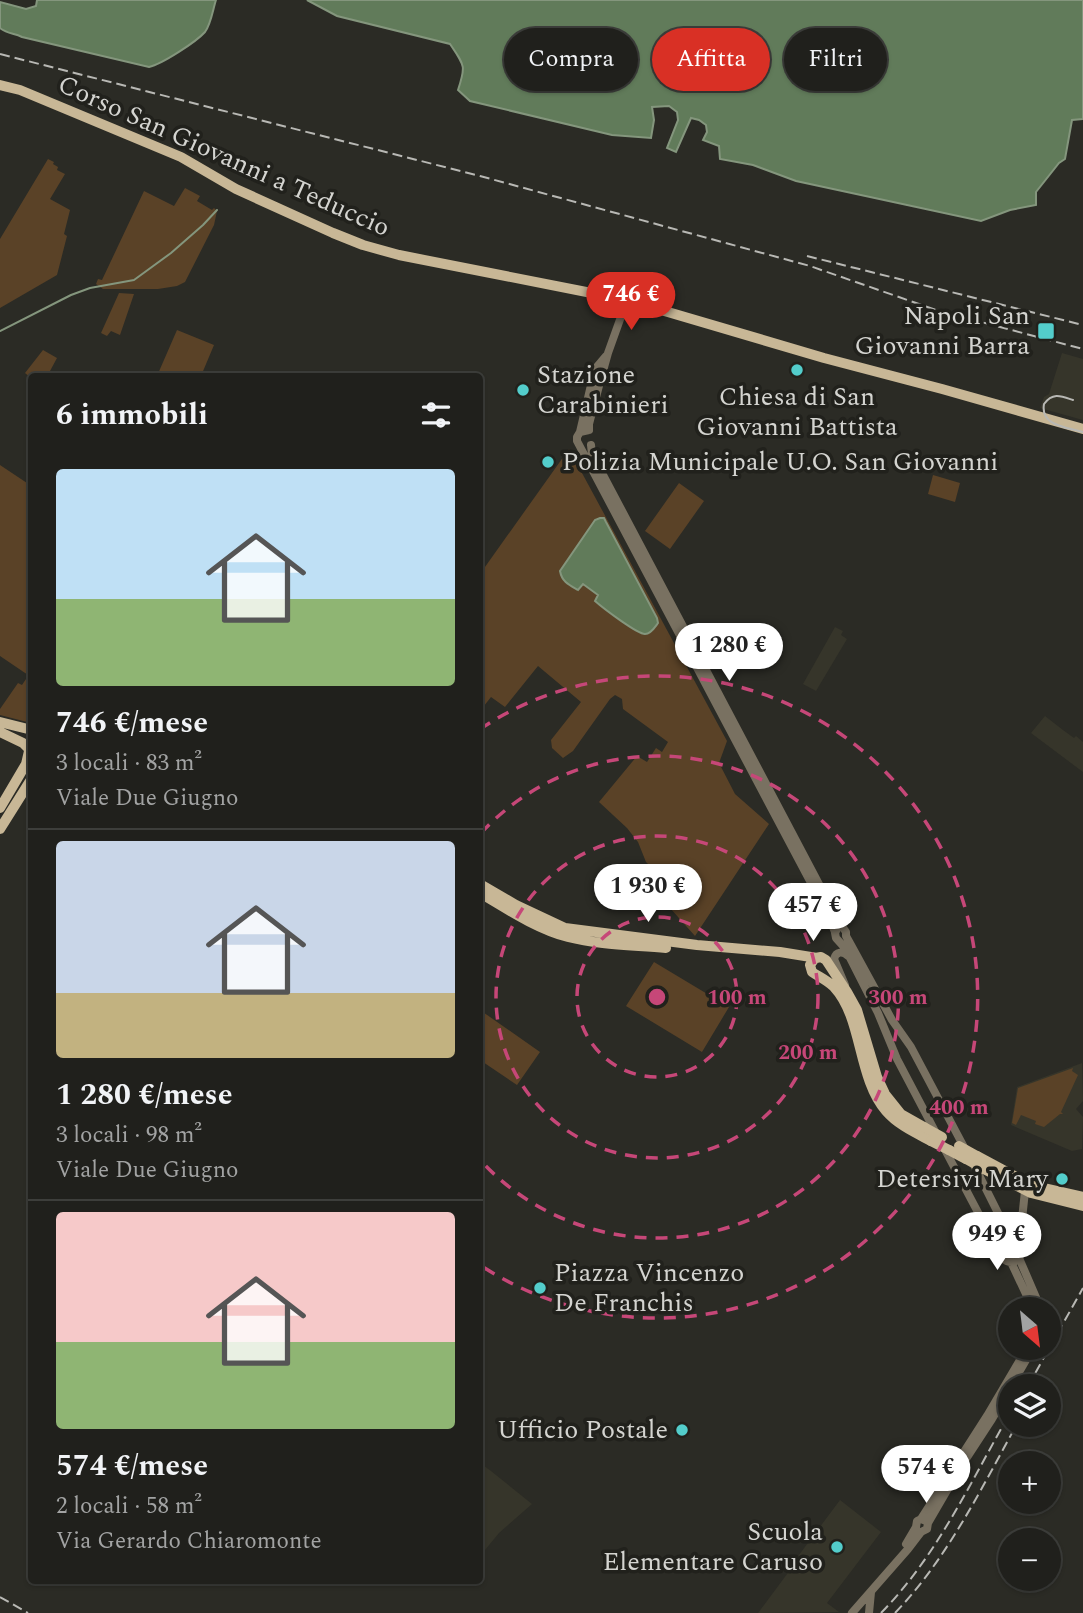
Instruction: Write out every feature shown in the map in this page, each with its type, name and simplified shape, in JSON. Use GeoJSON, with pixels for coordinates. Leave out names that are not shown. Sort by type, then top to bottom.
{"type":"FeatureCollection","features":[{"type":"Feature","properties":{"kind":"main road","name":"Corso San Giovanni a Teduccio"},"geometry":{"type":"LineString","coordinates":[[0,85],[19,90],[181,157],[236,189],[363,245],[399,256],[627,300],[824,358],[1083,429]]}},
{"type":"Feature","properties":{"kind":"main road"},"geometry":{"type":"LineString","coordinates":[[0,722],[28,729]]}},
{"type":"Feature","properties":{"kind":"main road"},"geometry":{"type":"LineString","coordinates":[[0,732],[28,747]]}},
{"type":"Feature","properties":{"kind":"main road"},"geometry":{"type":"LineString","coordinates":[[0,808],[28,757]]}},
{"type":"Feature","properties":{"kind":"main road"},"geometry":{"type":"LineString","coordinates":[[0,828],[28,784]]}},
{"type":"Feature","properties":{"kind":"main road"},"geometry":{"type":"LineString","coordinates":[[483,886],[565,928],[823,958],[847,992],[856,1010],[877,1077],[885,1094],[901,1114],[942,1137],[965,1159],[1025,1191],[1083,1197]]}},
{"type":"Feature","properties":{"kind":"main road"},"geometry":{"type":"LineString","coordinates":[[483,895],[512,912],[568,937],[788,958],[802,962],[833,986],[847,1007],[872,1089],[880,1103],[897,1121],[931,1141],[977,1156],[1031,1185],[1083,1206]]}},
{"type":"Feature","properties":{"kind":"main road"},"geometry":{"type":"LineString","coordinates":[[814,972],[812,961],[817,958]]}},
{"type":"Feature","properties":{"kind":"main road"},"geometry":{"type":"LineString","coordinates":[[814,972],[827,971],[828,964]]}},
{"type":"Feature","properties":{"kind":"street"},"geometry":{"type":"LineString","coordinates":[[599,370],[627,300]]}},
{"type":"Feature","properties":{"kind":"street"},"geometry":{"type":"LineString","coordinates":[[596,382],[589,424],[577,437],[579,444],[828,915],[841,934],[897,1059],[976,1210],[998,1239],[1006,1261],[1015,1260],[1021,1253],[1017,1243],[1025,1191]]}},
{"type":"Feature","properties":{"kind":"street"},"geometry":{"type":"LineString","coordinates":[[585,431],[594,435],[590,446],[595,459],[841,934],[911,1047],[994,1204],[1006,1235],[1017,1243]]}},
{"type":"Feature","properties":{"kind":"street"},"geometry":{"type":"LineString","coordinates":[[579,444],[590,446]]}},
{"type":"Feature","properties":{"kind":"street"},"geometry":{"type":"LineString","coordinates":[[851,960],[842,952],[835,956],[847,992],[860,1002],[866,999],[868,993]]}},
{"type":"Feature","properties":{"kind":"street"},"geometry":{"type":"LineString","coordinates":[[1002,1247],[1006,1243],[1017,1243]]}},
{"type":"Feature","properties":{"kind":"street"},"geometry":{"type":"LineString","coordinates":[[1015,1260],[1029,1297]]}},
{"type":"Feature","properties":{"kind":"street"},"geometry":{"type":"LineString","coordinates":[[1015,1260],[1035,1297]]}},
{"type":"Feature","properties":{"kind":"street"},"geometry":{"type":"LineString","coordinates":[[924,1521],[1020,1360]]}},
{"type":"Feature","properties":{"kind":"street"},"geometry":{"type":"LineString","coordinates":[[863,1609],[871,1591],[908,1549],[918,1530],[916,1522],[924,1521],[998,1409]]}},
{"type":"Feature","properties":{"kind":"street"},"geometry":{"type":"LineString","coordinates":[[852,1613],[863,1609],[902,1548],[918,1530]]}},
{"type":"Feature","properties":{"kind":"street"},"geometry":{"type":"LineString","coordinates":[[844,1613],[863,1609]]}},
{"type":"Feature","properties":{"kind":"shaded area"},"geometry":{"type":"Polygon","coordinates":[[[37,0],[216,0],[205,32],[162,62],[149,67],[22,37],[0,28],[0,2],[26,9],[36,6],[37,0]]]}},
{"type":"Feature","properties":{"kind":"shaded area"},"geometry":{"type":"Polygon","coordinates":[[[307,0],[1083,0],[1083,119],[1072,120],[1065,159],[1036,192],[1036,205],[1010,210],[981,221],[796,181],[753,165],[720,159],[719,146],[703,140],[707,132],[706,125],[691,118],[676,152],[667,148],[678,120],[677,112],[669,106],[652,107],[654,120],[651,138],[612,135],[470,101],[458,90],[463,66],[450,44],[337,16],[307,0]]]}},
{"type":"Feature","properties":{"kind":"shaded area"},"geometry":{"type":"Polygon","coordinates":[[[48,159],[54,162],[57,170],[65,174],[50,199],[70,210],[64,234],[67,236],[57,275],[0,308],[0,239],[48,159]]]}},
{"type":"Feature","properties":{"kind":"shaded area"},"geometry":{"type":"Polygon","coordinates":[[[185,188],[200,196],[197,201],[217,211],[214,225],[185,282],[158,289],[103,289],[96,284],[98,279],[102,280],[144,191],[174,206],[185,188]]]}},
{"type":"Feature","properties":{"kind":"shaded area"},"geometry":{"type":"Polygon","coordinates":[[[119,293],[134,294],[120,335],[111,331],[107,336],[101,333],[119,293]]]}},
{"type":"Feature","properties":{"kind":"shaded area"},"geometry":{"type":"Polygon","coordinates":[[[177,330],[214,345],[202,373],[158,373],[177,330]]]}},
{"type":"Feature","properties":{"kind":"shaded area"},"geometry":{"type":"Polygon","coordinates":[[[43,350],[57,358],[50,371],[53,373],[28,373],[28,376],[25,373],[43,350]]]}},
{"type":"Feature","properties":{"kind":"shaded area"},"geometry":{"type":"Polygon","coordinates":[[[1062,353],[1083,359],[1083,420],[1040,408],[1044,397],[1049,394],[1062,353]]]}},
{"type":"Feature","properties":{"kind":"shaded area"},"geometry":{"type":"Polygon","coordinates":[[[569,449],[727,741],[719,763],[735,794],[769,824],[695,936],[662,899],[654,884],[654,870],[646,862],[638,842],[599,802],[637,756],[647,762],[656,748],[662,752],[668,742],[623,709],[622,699],[615,695],[573,751],[563,758],[552,748],[551,740],[581,702],[538,666],[505,707],[491,697],[483,707],[483,570],[569,449]]]}},
{"type":"Feature","properties":{"kind":"shaded area"},"geometry":{"type":"Polygon","coordinates":[[[0,465],[28,484],[28,675],[0,656],[0,465]]]}},
{"type":"Feature","properties":{"kind":"shaded area"},"geometry":{"type":"Polygon","coordinates":[[[933,475],[960,483],[955,502],[928,494],[933,475]]]}},
{"type":"Feature","properties":{"kind":"shaded area"},"geometry":{"type":"Polygon","coordinates":[[[679,483],[704,501],[670,549],[645,531],[679,483]]]}},
{"type":"Feature","properties":{"kind":"shaded area"},"geometry":{"type":"Polygon","coordinates":[[[604,518],[657,618],[658,623],[647,634],[635,630],[605,609],[595,601],[598,595],[583,584],[578,590],[562,578],[560,571],[595,520],[604,518]]]}},
{"type":"Feature","properties":{"kind":"shaded area"},"geometry":{"type":"Polygon","coordinates":[[[835,627],[843,631],[841,635],[847,639],[816,691],[803,684],[835,627]]]}},
{"type":"Feature","properties":{"kind":"shaded area"},"geometry":{"type":"Polygon","coordinates":[[[26,679],[28,680],[27,722],[0,715],[0,709],[18,683],[22,685],[26,679]]]}},
{"type":"Feature","properties":{"kind":"shaded area"},"geometry":{"type":"Polygon","coordinates":[[[1045,716],[1083,742],[1083,772],[1031,733],[1045,716]]]}},
{"type":"Feature","properties":{"kind":"shaded area"},"geometry":{"type":"Polygon","coordinates":[[[654,962],[729,1007],[702,1052],[626,1006],[654,962]]]}},
{"type":"Feature","properties":{"kind":"shaded area"},"geometry":{"type":"Polygon","coordinates":[[[483,1012],[540,1052],[517,1085],[483,1062],[483,1012]]]}},
{"type":"Feature","properties":{"kind":"shaded area"},"geometry":{"type":"Polygon","coordinates":[[[1082,1063],[1083,1101],[1076,1109],[1083,1117],[1082,1149],[1072,1151],[1011,1125],[1017,1087],[1082,1063]]]}},
{"type":"Feature","properties":{"kind":"shaded area"},"geometry":{"type":"Polygon","coordinates":[[[1073,1068],[1072,1071],[1078,1075],[1061,1112],[1063,1114],[1044,1127],[1021,1115],[1016,1125],[1012,1123],[1018,1088],[1073,1068]]]}},
{"type":"Feature","properties":{"kind":"shaded area"},"geometry":{"type":"Polygon","coordinates":[[[483,1465],[532,1504],[499,1533],[483,1552],[483,1465]]]}},
{"type":"Feature","properties":{"kind":"shaded area","name":"Scuola Elementare Caruso"},"geometry":{"type":"Polygon","coordinates":[[[840,1500],[881,1532],[827,1603],[839,1612],[758,1613],[793,1563],[840,1500]]]}},
{"type":"Feature","properties":{"kind":"waterway"},"geometry":{"type":"LineString","coordinates":[[0,331],[71,295],[90,288],[134,280],[171,253],[217,210]]}},
{"type":"Feature","properties":{"kind":"tram line"},"geometry":{"type":"LineString","coordinates":[[1073,400],[1054,396],[1044,404],[1044,411],[1050,421],[1083,432]]}},
{"type":"Feature","properties":{"kind":"railway"},"geometry":{"type":"LineString","coordinates":[[0,54],[480,176],[810,266],[936,310],[1083,349]]}},
{"type":"Feature","properties":{"kind":"railway"},"geometry":{"type":"LineString","coordinates":[[807,256],[1083,325]]}},
{"type":"Feature","properties":{"kind":"railway"},"geometry":{"type":"LineString","coordinates":[[1035,1374],[1083,1288]]}},
{"type":"Feature","properties":{"kind":"railway"},"geometry":{"type":"LineString","coordinates":[[881,1613],[901,1591],[936,1543],[998,1435]]}},
{"type":"Feature","properties":{"kind":"railway"},"geometry":{"type":"LineString","coordinates":[[895,1613],[947,1547],[1010,1437]]}},
{"type":"Feature","properties":{"kind":"railway"},"geometry":{"type":"LineString","coordinates":[[0,1597],[28,1613]]}},
{"type":"Feature","properties":{"kind":"place","name":"Napoli San Giovanni Barra"},"geometry":{"type":"Point","coordinates":[1046,331]}},
{"type":"Feature","properties":{"kind":"place","name":"Chiesa di San Giovanni Battista"},"geometry":{"type":"Point","coordinates":[797,370]}},
{"type":"Feature","properties":{"kind":"place","name":"Stazione Carabinieri"},"geometry":{"type":"Point","coordinates":[523,390]}},
{"type":"Feature","properties":{"kind":"place","name":"Polizia Municipale U.O. San Giovanni"},"geometry":{"type":"Point","coordinates":[548,462]}},
{"type":"Feature","properties":{"kind":"place","name":"Detersivi Mary"},"geometry":{"type":"Point","coordinates":[1062,1179]}},
{"type":"Feature","properties":{"kind":"place","name":"Piazza Vincenzo De Franchis"},"geometry":{"type":"Point","coordinates":[540,1288]}},
{"type":"Feature","properties":{"kind":"place","name":"Ufficio Postale"},"geometry":{"type":"Point","coordinates":[682,1430]}},
{"type":"Feature","properties":{"kind":"place","name":"Scuola Elementare Caruso"},"geometry":{"type":"Point","coordinates":[837,1547]}}]}
